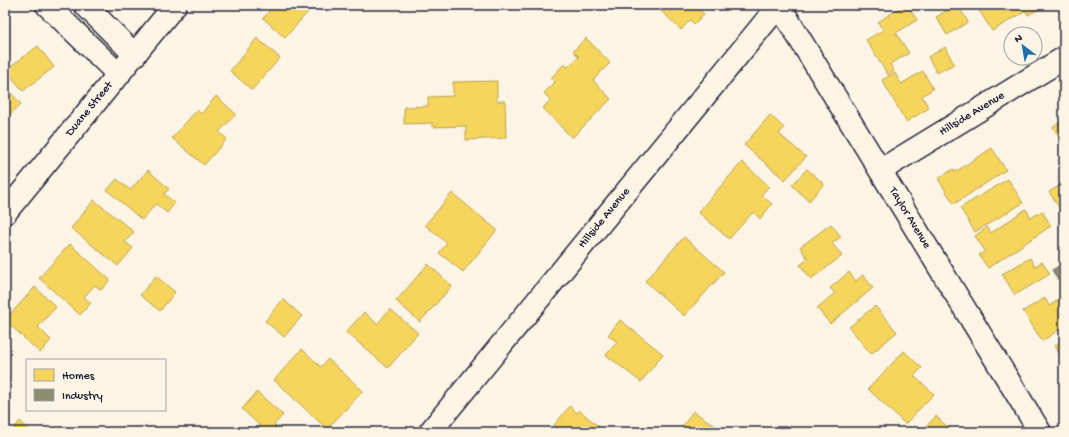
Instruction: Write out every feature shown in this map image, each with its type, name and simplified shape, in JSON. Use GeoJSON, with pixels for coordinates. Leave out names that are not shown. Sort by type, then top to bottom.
{"type":"FeatureCollection","features":[{"type":"Feature","properties":{"kind":"street"},"geometry":{"type":"LineString","coordinates":[[47,5],[119,75]]}},
{"type":"Feature","properties":{"kind":"street"},"geometry":{"type":"LineString","coordinates":[[84,5],[135,54]]}},
{"type":"Feature","properties":{"kind":"street","name":"Duane Street"},"geometry":{"type":"LineString","coordinates":[[5,213],[175,5]]}},
{"type":"Feature","properties":{"kind":"street","name":"Taylor Avenue"},"geometry":{"type":"LineString","coordinates":[[779,5],[1040,432]]}},
{"type":"Feature","properties":{"kind":"street","name":"Hillside Avenue"},"geometry":{"type":"LineString","coordinates":[[430,432],[779,5]]}},
{"type":"Feature","properties":{"kind":"street","name":"Hillside Avenue"},"geometry":{"type":"LineString","coordinates":[[881,170],[1064,58]]}},
{"type":"Feature","properties":{"kind":"building: Homes"},"geometry":{"type":"Polygon","coordinates":[[[275,5],[314,5],[285,38],[263,18],[275,5]]]}},
{"type":"Feature","properties":{"kind":"building: Homes"},"geometry":{"type":"Polygon","coordinates":[[[655,5],[702,5],[698,9],[704,14],[694,24],[690,20],[681,30],[655,5]]]}},
{"type":"Feature","properties":{"kind":"building: Homes"},"geometry":{"type":"Polygon","coordinates":[[[904,5],[907,5],[917,20],[896,33],[909,53],[890,64],[894,71],[888,75],[866,40],[883,30],[878,22],[904,5]]]}},
{"type":"Feature","properties":{"kind":"building: Homes"},"geometry":{"type":"Polygon","coordinates":[[[958,5],[968,22],[947,35],[936,17],[958,5]]]}},
{"type":"Feature","properties":{"kind":"building: Homes"},"geometry":{"type":"Polygon","coordinates":[[[980,5],[1042,5],[1043,7],[1028,15],[1026,11],[992,31],[977,7],[980,5]]]}},
{"type":"Feature","properties":{"kind":"building: Homes"},"geometry":{"type":"Polygon","coordinates":[[[257,38],[280,58],[252,90],[230,71],[257,38]]]}},
{"type":"Feature","properties":{"kind":"building: Homes"},"geometry":{"type":"Polygon","coordinates":[[[586,38],[610,63],[593,80],[611,99],[572,138],[543,108],[550,100],[544,93],[555,82],[551,78],[564,64],[568,67],[579,57],[573,51],[586,38]]]}},
{"type":"Feature","properties":{"kind":"building: Homes"},"geometry":{"type":"Polygon","coordinates":[[[38,46],[54,67],[23,91],[6,70],[38,46]]]}},
{"type":"Feature","properties":{"kind":"building: Homes"},"geometry":{"type":"Polygon","coordinates":[[[945,47],[954,64],[937,73],[928,57],[945,47]]]}},
{"type":"Feature","properties":{"kind":"building: Homes"},"geometry":{"type":"Polygon","coordinates":[[[923,71],[933,89],[922,96],[929,108],[906,122],[882,80],[895,73],[901,84],[923,71]]]}},
{"type":"Feature","properties":{"kind":"building: Homes"},"geometry":{"type":"Polygon","coordinates":[[[497,81],[497,101],[505,101],[506,138],[466,140],[466,126],[432,127],[432,123],[404,124],[404,107],[428,106],[428,97],[453,96],[453,82],[497,81]]]}},
{"type":"Feature","properties":{"kind":"building: Homes"},"geometry":{"type":"Polygon","coordinates":[[[5,86],[21,104],[5,119],[5,86]]]}},
{"type":"Feature","properties":{"kind":"building: Homes"},"geometry":{"type":"Polygon","coordinates":[[[216,96],[236,114],[219,132],[227,139],[204,165],[172,138],[197,110],[201,114],[216,96]]]}},
{"type":"Feature","properties":{"kind":"building: Homes"},"geometry":{"type":"Polygon","coordinates":[[[770,115],[784,128],[779,134],[806,157],[785,180],[744,145],[770,115]]]}},
{"type":"Feature","properties":{"kind":"building: Homes"},"geometry":{"type":"Polygon","coordinates":[[[1064,120],[1064,145],[1053,127],[1064,120]]]}},
{"type":"Feature","properties":{"kind":"building: Homes"},"geometry":{"type":"Polygon","coordinates":[[[992,148],[1006,170],[954,204],[938,179],[953,169],[955,172],[992,148]]]}},
{"type":"Feature","properties":{"kind":"building: Homes"},"geometry":{"type":"Polygon","coordinates":[[[742,162],[769,186],[761,195],[772,204],[760,219],[753,212],[729,239],[698,212],[742,162]]]}},
{"type":"Feature","properties":{"kind":"building: Homes"},"geometry":{"type":"Polygon","coordinates":[[[807,169],[824,184],[809,201],[792,185],[807,169]]]}},
{"type":"Feature","properties":{"kind":"building: Homes"},"geometry":{"type":"Polygon","coordinates":[[[148,170],[169,189],[164,194],[175,203],[167,213],[156,204],[142,220],[107,190],[117,179],[130,190],[148,170]]]}},
{"type":"Feature","properties":{"kind":"building: Homes"},"geometry":{"type":"Polygon","coordinates":[[[1008,179],[1023,203],[975,232],[960,208],[1008,179]]]}},
{"type":"Feature","properties":{"kind":"building: Homes"},"geometry":{"type":"Polygon","coordinates":[[[1064,183],[1064,207],[1060,209],[1049,192],[1064,183]]]}},
{"type":"Feature","properties":{"kind":"building: Homes"},"geometry":{"type":"Polygon","coordinates":[[[452,193],[497,230],[463,272],[439,253],[447,243],[425,225],[452,193]]]}},
{"type":"Feature","properties":{"kind":"building: Homes"},"geometry":{"type":"Polygon","coordinates":[[[94,200],[134,232],[125,242],[133,248],[118,266],[71,228],[94,200]]]}},
{"type":"Feature","properties":{"kind":"building: Homes"},"geometry":{"type":"Polygon","coordinates":[[[1026,209],[1031,218],[1042,211],[1051,226],[988,268],[979,255],[985,251],[975,236],[987,227],[991,233],[1026,209]]]}},
{"type":"Feature","properties":{"kind":"building: Homes"},"geometry":{"type":"Polygon","coordinates":[[[831,224],[841,237],[832,243],[842,256],[811,279],[800,265],[808,259],[800,247],[831,224]]]}},
{"type":"Feature","properties":{"kind":"building: Homes"},"geometry":{"type":"Polygon","coordinates":[[[684,237],[724,272],[684,316],[645,281],[684,237]]]}},
{"type":"Feature","properties":{"kind":"building: Homes"},"geometry":{"type":"Polygon","coordinates":[[[70,244],[110,280],[101,290],[95,285],[84,297],[91,303],[80,315],[39,278],[70,244]]]}},
{"type":"Feature","properties":{"kind":"building: Homes"},"geometry":{"type":"Polygon","coordinates":[[[1030,258],[1035,266],[1042,262],[1050,274],[1015,295],[1002,274],[1030,258]]]}},
{"type":"Feature","properties":{"kind":"building: Homes"},"geometry":{"type":"Polygon","coordinates":[[[428,264],[452,286],[420,322],[396,301],[428,264]]]}},
{"type":"Feature","properties":{"kind":"building: Homes"},"geometry":{"type":"Polygon","coordinates":[[[849,272],[856,281],[863,275],[873,288],[830,324],[817,308],[835,293],[830,288],[849,272]]]}},
{"type":"Feature","properties":{"kind":"building: Homes"},"geometry":{"type":"Polygon","coordinates":[[[156,276],[175,292],[160,311],[140,295],[156,276]]]}},
{"type":"Feature","properties":{"kind":"building: Homes"},"geometry":{"type":"Polygon","coordinates":[[[35,287],[56,307],[38,327],[51,340],[40,353],[5,320],[35,287]]]}},
{"type":"Feature","properties":{"kind":"building: Homes"},"geometry":{"type":"Polygon","coordinates":[[[1045,298],[1049,306],[1060,299],[1062,303],[1064,302],[1064,327],[1042,341],[1023,311],[1045,298]]]}},
{"type":"Feature","properties":{"kind":"building: Homes"},"geometry":{"type":"Polygon","coordinates":[[[283,299],[302,316],[284,337],[265,321],[283,299]]]}},
{"type":"Feature","properties":{"kind":"building: Homes"},"geometry":{"type":"Polygon","coordinates":[[[875,306],[897,332],[871,354],[849,327],[875,306]]]}},
{"type":"Feature","properties":{"kind":"building: Homes"},"geometry":{"type":"Polygon","coordinates":[[[390,309],[418,333],[388,368],[346,332],[364,312],[377,324],[390,309]]]}},
{"type":"Feature","properties":{"kind":"building: Homes"},"geometry":{"type":"Polygon","coordinates":[[[620,320],[663,354],[641,382],[606,355],[617,342],[608,335],[620,320]]]}},
{"type":"Feature","properties":{"kind":"building: Homes"},"geometry":{"type":"Polygon","coordinates":[[[1064,340],[1064,361],[1055,346],[1064,340]]]}},
{"type":"Feature","properties":{"kind":"building: Homes"},"geometry":{"type":"Polygon","coordinates":[[[302,349],[321,367],[328,359],[363,391],[327,429],[274,380],[302,349]]]}},
{"type":"Feature","properties":{"kind":"building: Homes"},"geometry":{"type":"Polygon","coordinates":[[[904,351],[922,368],[914,376],[934,394],[905,424],[868,389],[904,351]]]}},
{"type":"Feature","properties":{"kind":"building: Homes"},"geometry":{"type":"Polygon","coordinates":[[[257,392],[283,415],[274,425],[282,432],[254,432],[260,426],[242,409],[257,392]]]}},
{"type":"Feature","properties":{"kind":"building: Homes"},"geometry":{"type":"Polygon","coordinates":[[[570,406],[577,413],[579,410],[605,432],[562,432],[554,425],[570,406]]]}},
{"type":"Feature","properties":{"kind":"building: Homes"},"geometry":{"type":"Polygon","coordinates":[[[693,411],[725,432],[687,432],[681,429],[693,411]]]}},
{"type":"Feature","properties":{"kind":"building: Homes"},"geometry":{"type":"Polygon","coordinates":[[[936,416],[953,432],[921,432],[936,416]]]}},
{"type":"Feature","properties":{"kind":"building: Homes"},"geometry":{"type":"Polygon","coordinates":[[[20,421],[32,432],[11,432],[20,421]]]}},
{"type":"Feature","properties":{"kind":"building: Industry"},"geometry":{"type":"Polygon","coordinates":[[[1064,263],[1064,276],[1058,280],[1052,270],[1064,263]]]}},
{"type":"Feature","properties":{"kind":"building: Industry"},"geometry":{"type":"Polygon","coordinates":[[[1064,279],[1064,290],[1059,282],[1064,279]]]}}]}
